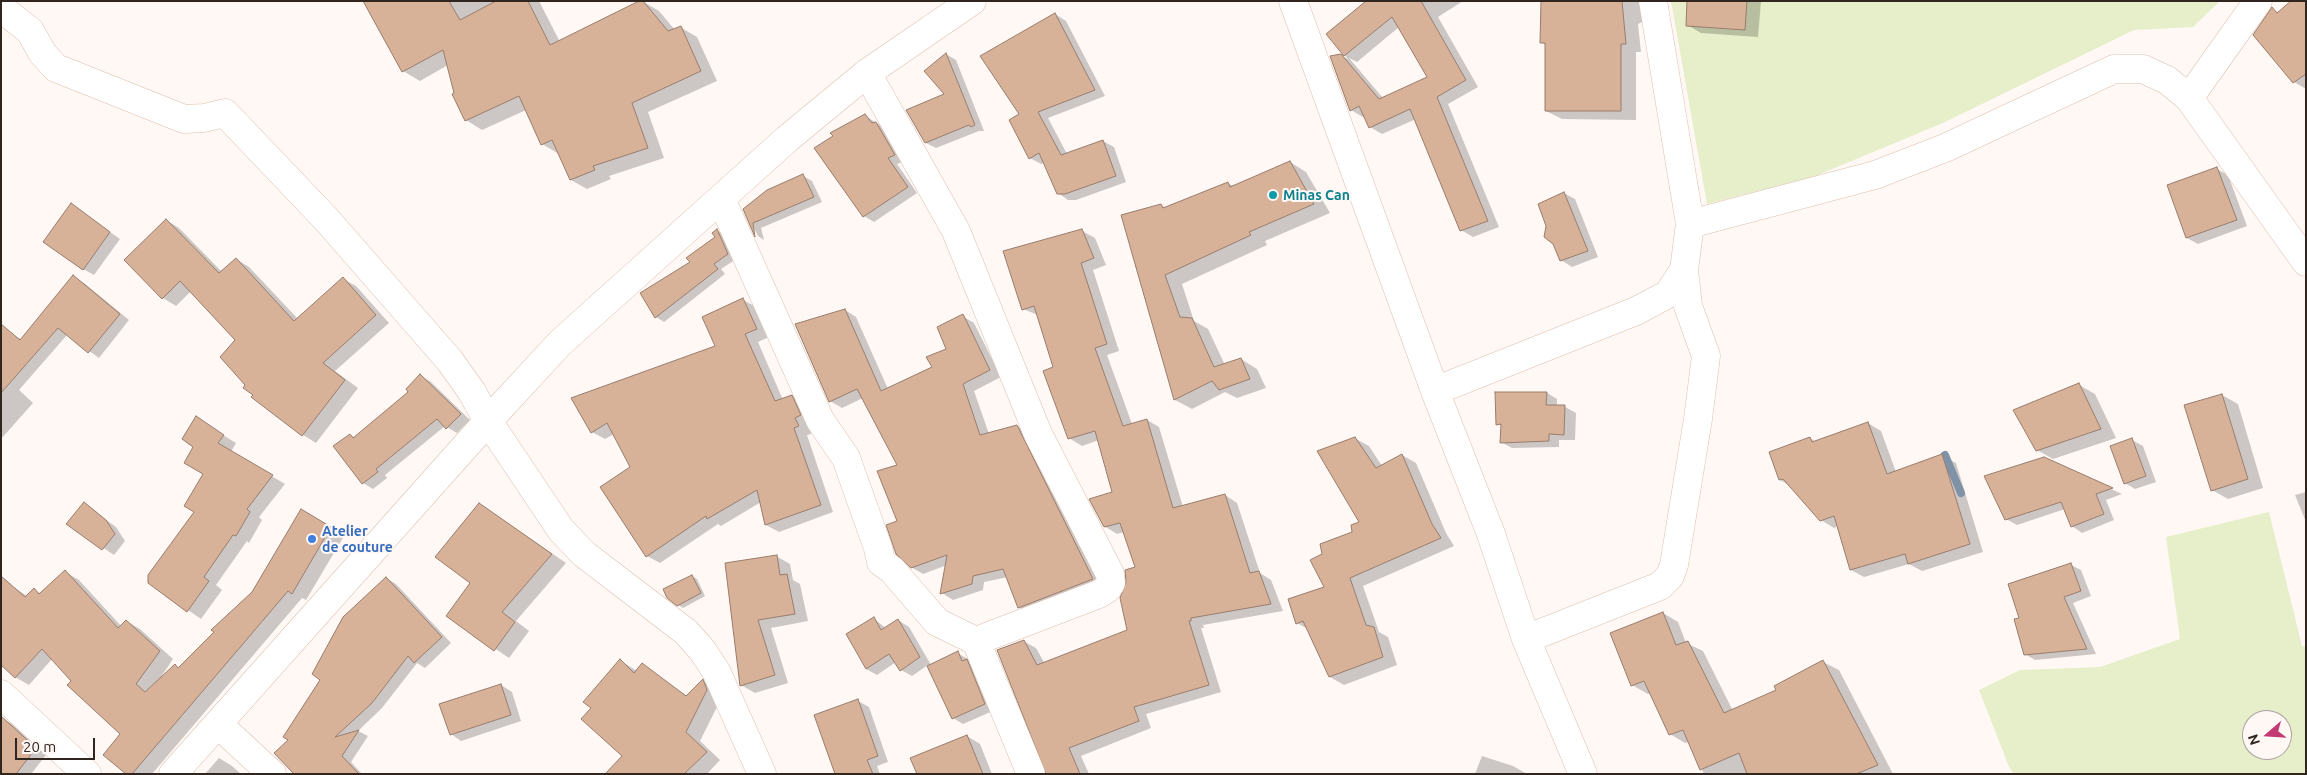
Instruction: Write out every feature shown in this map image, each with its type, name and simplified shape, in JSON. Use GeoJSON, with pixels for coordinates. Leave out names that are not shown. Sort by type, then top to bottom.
{"type":"FeatureCollection","features":[{"type":"Feature","properties":{"kind":"street"},"geometry":{"type":"LineString","coordinates":[[173,774],[219,725],[488,420],[560,343],[787,139],[867,73],[972,1]]}},
{"type":"Feature","properties":{"kind":"street"},"geometry":{"type":"LineString","coordinates":[[1293,1],[1435,391],[1491,534],[1526,639],[1583,774]]}},
{"type":"Feature","properties":{"kind":"street"},"geometry":{"type":"LineString","coordinates":[[1526,639],[1660,586],[1670,576],[1674,565],[1698,419],[1706,356],[1688,306],[1684,270],[1690,224],[1653,1]]}},
{"type":"Feature","properties":{"kind":"street"},"geometry":{"type":"LineString","coordinates":[[2189,98],[2258,1]]}},
{"type":"Feature","properties":{"kind":"street"},"geometry":{"type":"LineString","coordinates":[[1,8],[30,31],[43,54],[56,68],[184,119],[204,118],[226,113],[327,220],[450,361],[561,530],[584,554],[686,632],[702,650],[716,671],[762,774]]}},
{"type":"Feature","properties":{"kind":"street"},"geometry":{"type":"LineString","coordinates":[[1690,224],[1875,175],[1945,148],[2114,69],[2143,70],[2167,80],[2189,98],[2306,262]]}},
{"type":"Feature","properties":{"kind":"street"},"geometry":{"type":"LineString","coordinates":[[867,73],[956,231],[1038,434],[1110,574],[1111,583],[1107,589],[1099,594],[976,642]]}},
{"type":"Feature","properties":{"kind":"street"},"geometry":{"type":"LineString","coordinates":[[721,199],[820,420],[846,458],[878,548],[881,562],[892,570],[937,622],[976,642],[1031,774]]}},
{"type":"Feature","properties":{"kind":"street"},"geometry":{"type":"LineString","coordinates":[[1435,391],[1636,311],[1668,294],[1684,270]]}},
{"type":"Feature","properties":{"kind":"street"},"geometry":{"type":"LineString","coordinates":[[1,694],[88,774]]}},
{"type":"Feature","properties":{"kind":"street"},"geometry":{"type":"LineString","coordinates":[[219,725],[272,774]]}},
{"type":"Feature","properties":{"kind":"green space"},"geometry":{"type":"Polygon","coordinates":[[[1671,1],[2220,1],[2193,27],[2134,30],[1943,123],[1813,177],[1707,204],[1671,1]]]}},
{"type":"Feature","properties":{"kind":"green space"},"geometry":{"type":"Polygon","coordinates":[[[2269,512],[2302,646],[2306,646],[2306,774],[2014,774],[2009,767],[1979,690],[2020,670],[2100,667],[2180,639],[2166,537],[2269,512]]]}},
{"type":"Feature","properties":{"kind":"building"},"geometry":{"type":"Polygon","coordinates":[[[363,1],[449,1],[460,20],[496,1],[528,1],[550,45],[639,1],[643,1],[668,31],[681,26],[701,71],[632,103],[648,148],[593,166],[595,170],[570,180],[552,140],[541,145],[519,96],[465,121],[452,94],[454,93],[443,50],[402,72],[363,1]]]}},
{"type":"Feature","properties":{"kind":"building"},"geometry":{"type":"Polygon","coordinates":[[[1366,1],[1421,1],[1466,80],[1437,97],[1488,221],[1460,231],[1410,109],[1369,128],[1359,106],[1350,111],[1330,56],[1341,54],[1379,99],[1427,77],[1392,17],[1344,56],[1326,34],[1366,1]]]}},
{"type":"Feature","properties":{"kind":"building"},"geometry":{"type":"Polygon","coordinates":[[[1541,1],[1622,1],[1626,44],[1621,44],[1621,111],[1545,111],[1545,43],[1540,43],[1541,1]]]}},
{"type":"Feature","properties":{"kind":"building"},"geometry":{"type":"Polygon","coordinates":[[[1687,1],[1747,1],[1745,30],[1686,26],[1687,1]]]}},
{"type":"Feature","properties":{"kind":"building"},"geometry":{"type":"Polygon","coordinates":[[[2291,1],[2306,1],[2306,74],[2293,83],[2253,35],[2272,7],[2277,13],[2291,1]]]}},
{"type":"Feature","properties":{"kind":"building"},"geometry":{"type":"Polygon","coordinates":[[[1055,13],[1095,90],[1038,112],[1061,155],[1103,140],[1116,176],[1065,194],[1057,194],[1039,153],[1029,159],[1009,120],[1019,114],[980,56],[1055,13]]]}},
{"type":"Feature","properties":{"kind":"building"},"geometry":{"type":"Polygon","coordinates":[[[946,53],[975,125],[971,127],[969,125],[925,143],[906,110],[944,94],[924,71],[946,53]]]}},
{"type":"Feature","properties":{"kind":"building"},"geometry":{"type":"Polygon","coordinates":[[[865,114],[872,123],[876,122],[895,155],[888,158],[908,187],[863,217],[814,148],[833,136],[830,133],[865,114]]]}},
{"type":"Feature","properties":{"kind":"building"},"geometry":{"type":"Polygon","coordinates":[[[1290,161],[1314,204],[1249,232],[1251,235],[1165,275],[1180,317],[1192,318],[1214,367],[1241,358],[1250,379],[1219,390],[1212,381],[1174,400],[1121,215],[1161,204],[1163,208],[1228,182],[1230,187],[1290,161]]]}},
{"type":"Feature","properties":{"kind":"building"},"geometry":{"type":"Polygon","coordinates":[[[2217,167],[2237,220],[2186,238],[2167,185],[2217,167]]]}},
{"type":"Feature","properties":{"kind":"building"},"geometry":{"type":"Polygon","coordinates":[[[803,174],[814,197],[753,223],[755,237],[743,209],[767,190],[803,174]]]}},
{"type":"Feature","properties":{"kind":"building"},"geometry":{"type":"Polygon","coordinates":[[[1564,192],[1588,251],[1560,261],[1553,244],[1544,237],[1546,226],[1538,204],[1564,192]]]}},
{"type":"Feature","properties":{"kind":"building"},"geometry":{"type":"Polygon","coordinates":[[[71,203],[110,232],[83,270],[43,242],[71,203]]]}},
{"type":"Feature","properties":{"kind":"building"},"geometry":{"type":"Polygon","coordinates":[[[166,219],[219,273],[236,258],[294,321],[343,277],[376,315],[323,363],[345,380],[302,436],[251,397],[253,395],[243,388],[245,385],[220,357],[235,340],[180,281],[162,299],[124,260],[166,219]]]}},
{"type":"Feature","properties":{"kind":"building"},"geometry":{"type":"Polygon","coordinates":[[[717,229],[728,254],[714,264],[718,269],[655,318],[640,293],[690,262],[686,258],[715,237],[712,233],[717,229]]]}},
{"type":"Feature","properties":{"kind":"building"},"geometry":{"type":"Polygon","coordinates":[[[1082,229],[1094,258],[1081,263],[1107,344],[1095,348],[1123,426],[1147,419],[1173,508],[1225,494],[1250,573],[1259,571],[1271,604],[1191,618],[1191,621],[1189,621],[1209,685],[1134,707],[1139,721],[1069,748],[1080,774],[1046,774],[997,650],[1024,640],[1037,665],[1127,630],[1120,598],[1126,582],[1125,570],[1135,567],[1120,523],[1104,527],[1089,499],[1112,492],[1095,431],[1068,439],[1043,371],[1053,367],[1034,306],[1022,310],[1003,251],[1082,229]]]}},
{"type":"Feature","properties":{"kind":"building"},"geometry":{"type":"Polygon","coordinates":[[[73,275],[120,314],[88,353],[58,328],[1,393],[1,324],[20,340],[73,275]]]}},
{"type":"Feature","properties":{"kind":"building"},"geometry":{"type":"Polygon","coordinates":[[[743,298],[757,329],[745,334],[775,401],[792,395],[801,415],[795,418],[799,426],[794,428],[821,505],[765,525],[757,490],[707,519],[706,516],[646,557],[600,487],[630,467],[607,423],[591,433],[571,398],[715,346],[702,317],[743,298]]]}},
{"type":"Feature","properties":{"kind":"building"},"geometry":{"type":"Polygon","coordinates":[[[845,309],[881,391],[932,367],[926,357],[946,349],[937,327],[963,314],[990,370],[963,384],[980,435],[1017,425],[1093,579],[1018,608],[1003,569],[973,576],[972,584],[940,594],[947,555],[911,568],[896,554],[886,525],[897,521],[877,471],[897,465],[857,389],[829,402],[795,324],[845,309]]]}},
{"type":"Feature","properties":{"kind":"building"},"geometry":{"type":"Polygon","coordinates":[[[420,374],[461,414],[446,429],[437,419],[376,469],[378,472],[362,484],[333,446],[350,434],[353,438],[408,392],[406,389],[420,374]]]}},
{"type":"Feature","properties":{"kind":"building"},"geometry":{"type":"Polygon","coordinates":[[[2079,383],[2101,429],[2036,451],[2013,410],[2079,383]]]}},
{"type":"Feature","properties":{"kind":"building"},"geometry":{"type":"Polygon","coordinates":[[[1495,392],[1547,392],[1546,405],[1565,405],[1564,435],[1549,434],[1549,441],[1500,443],[1501,424],[1496,425],[1495,392]]]}},
{"type":"Feature","properties":{"kind":"building"},"geometry":{"type":"Polygon","coordinates":[[[2222,394],[2248,479],[2211,491],[2184,405],[2222,394]]]}},
{"type":"Feature","properties":{"kind":"building"},"geometry":{"type":"Polygon","coordinates":[[[196,416],[224,435],[218,443],[273,475],[247,509],[250,512],[236,536],[233,535],[204,577],[209,581],[187,612],[148,583],[148,575],[194,512],[184,506],[203,474],[184,463],[193,447],[182,439],[196,416]]]}},
{"type":"Feature","properties":{"kind":"building"},"geometry":{"type":"Polygon","coordinates":[[[1868,422],[1887,474],[1942,454],[1970,544],[1908,564],[1905,554],[1850,570],[1834,516],[1820,521],[1783,479],[1779,480],[1769,452],[1810,437],[1812,442],[1868,422]]]}},
{"type":"Feature","properties":{"kind":"building"},"geometry":{"type":"Polygon","coordinates":[[[1355,437],[1376,468],[1402,454],[1432,524],[1441,538],[1350,578],[1366,625],[1374,627],[1383,657],[1329,677],[1303,621],[1296,624],[1288,599],[1324,587],[1310,560],[1322,554],[1320,544],[1352,532],[1351,525],[1359,522],[1317,451],[1355,437]]]}},
{"type":"Feature","properties":{"kind":"building"},"geometry":{"type":"Polygon","coordinates":[[[2132,438],[2146,476],[2124,484],[2110,446],[2132,438]]]}},
{"type":"Feature","properties":{"kind":"building"},"geometry":{"type":"Polygon","coordinates":[[[2044,457],[2113,488],[2096,494],[2104,514],[2071,527],[2061,502],[2005,520],[1984,476],[2044,457]]]}},
{"type":"Feature","properties":{"kind":"building"},"geometry":{"type":"Polygon","coordinates":[[[84,502],[106,520],[115,534],[102,550],[66,524],[84,502]]]}},
{"type":"Feature","properties":{"kind":"building"},"geometry":{"type":"Polygon","coordinates":[[[479,503],[552,554],[502,612],[515,622],[494,651],[446,616],[470,583],[435,557],[479,503]]]}},
{"type":"Feature","properties":{"kind":"building"},"geometry":{"type":"Polygon","coordinates":[[[301,509],[331,527],[292,594],[288,591],[132,774],[126,774],[103,755],[120,734],[67,685],[71,681],[42,649],[15,678],[1,665],[1,576],[25,597],[34,588],[39,594],[65,570],[118,628],[126,620],[160,651],[136,684],[145,692],[175,664],[178,668],[214,632],[211,630],[252,592],[301,509]]]}},
{"type":"Feature","properties":{"kind":"building"},"geometry":{"type":"Polygon","coordinates":[[[777,555],[780,575],[787,574],[795,614],[758,620],[775,675],[740,686],[725,563],[777,555]]]}},
{"type":"Feature","properties":{"kind":"building"},"geometry":{"type":"Polygon","coordinates":[[[2071,563],[2081,591],[2064,597],[2087,649],[2024,655],[2014,619],[2019,618],[2008,584],[2071,563]]]}},
{"type":"Feature","properties":{"kind":"building"},"geometry":{"type":"Polygon","coordinates":[[[692,575],[701,593],[677,606],[667,598],[663,589],[692,575]]]}},
{"type":"Feature","properties":{"kind":"building"},"geometry":{"type":"Polygon","coordinates":[[[386,577],[442,637],[414,663],[408,656],[372,703],[335,737],[359,730],[342,756],[359,774],[294,774],[274,753],[288,740],[283,737],[320,680],[312,674],[343,617],[386,577]]]}},
{"type":"Feature","properties":{"kind":"building"},"geometry":{"type":"Polygon","coordinates":[[[1663,612],[1676,645],[1688,641],[1724,713],[1776,690],[1774,686],[1823,660],[1878,765],[1856,774],[1747,774],[1739,753],[1700,770],[1683,730],[1669,735],[1644,681],[1631,686],[1610,633],[1663,612]]]}},
{"type":"Feature","properties":{"kind":"building"},"geometry":{"type":"Polygon","coordinates":[[[874,617],[881,630],[898,619],[920,657],[900,671],[889,654],[866,669],[846,634],[874,617]]]}},
{"type":"Feature","properties":{"kind":"building"},"geometry":{"type":"Polygon","coordinates":[[[958,651],[962,661],[967,659],[985,704],[952,719],[927,666],[958,651]]]}},
{"type":"Feature","properties":{"kind":"building"},"geometry":{"type":"Polygon","coordinates":[[[620,659],[634,673],[642,663],[686,696],[703,679],[707,690],[686,732],[707,752],[684,774],[605,774],[622,756],[581,719],[591,708],[583,702],[620,659]]]}},
{"type":"Feature","properties":{"kind":"building"},"geometry":{"type":"Polygon","coordinates":[[[501,684],[511,715],[450,735],[439,704],[501,684]]]}},
{"type":"Feature","properties":{"kind":"building"},"geometry":{"type":"Polygon","coordinates":[[[858,699],[878,756],[867,760],[873,774],[835,774],[814,715],[858,699]]]}},
{"type":"Feature","properties":{"kind":"building"},"geometry":{"type":"Polygon","coordinates":[[[1,716],[36,748],[16,774],[1,774],[1,716]]]}},
{"type":"Feature","properties":{"kind":"building"},"geometry":{"type":"Polygon","coordinates":[[[967,735],[983,774],[917,774],[910,758],[967,735]]]}},
{"type":"Feature","properties":{"kind":"waterway"},"geometry":{"type":"LineString","coordinates":[[1945,455],[1961,493]]}},
{"type":"Feature","properties":{"kind":"place","name":"Minas Can"},"geometry":{"type":"Point","coordinates":[1273,195]}},
{"type":"Feature","properties":{"kind":"place","name":"Atelier de couture"},"geometry":{"type":"Point","coordinates":[312,539]}}]}
